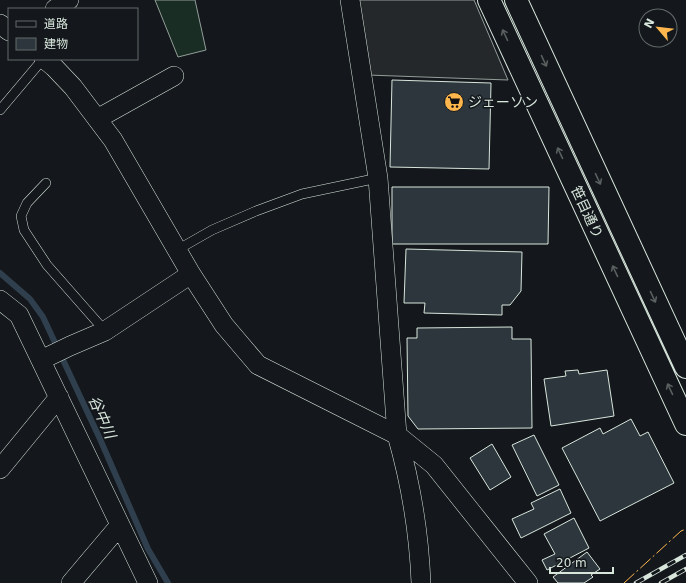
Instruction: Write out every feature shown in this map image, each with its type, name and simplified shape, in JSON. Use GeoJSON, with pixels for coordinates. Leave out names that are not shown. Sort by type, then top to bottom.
{"type":"FeatureCollection","features":[{"type":"Feature","properties":{"kind":"main road","name":"笹目通り"},"geometry":{"type":"LineString","coordinates":[[489,0],[686,424]]}},
{"type":"Feature","properties":{"kind":"main road","name":"笹目通り"},"geometry":{"type":"LineString","coordinates":[[516,0],[686,367]]}},
{"type":"Feature","properties":{"kind":"street"},"geometry":{"type":"LineString","coordinates":[[57,8],[69,0]]}},
{"type":"Feature","properties":{"kind":"street"},"geometry":{"type":"LineString","coordinates":[[350,0],[378,178],[397,435],[404,458],[414,510],[420,557],[421,583]]}},
{"type":"Feature","properties":{"kind":"street"},"geometry":{"type":"LineString","coordinates":[[0,24],[8,30]]}},
{"type":"Feature","properties":{"kind":"street"},"geometry":{"type":"LineString","coordinates":[[44,60],[54,67],[73,87],[113,140],[191,274],[224,325],[258,364],[397,435],[434,465],[528,583]]}},
{"type":"Feature","properties":{"kind":"street"},"geometry":{"type":"LineString","coordinates":[[97,119],[174,76]]}},
{"type":"Feature","properties":{"kind":"street"},"geometry":{"type":"LineString","coordinates":[[45,358],[105,331],[191,274]]}},
{"type":"Feature","properties":{"kind":"street"},"geometry":{"type":"LineString","coordinates":[[0,300],[19,315],[45,358],[58,397],[148,583]]}},
{"type":"Feature","properties":{"kind":"street"},"geometry":{"type":"LineString","coordinates":[[0,469],[58,397]]}},
{"type":"Feature","properties":{"kind":"street"},"geometry":{"type":"LineString","coordinates":[[72,583],[120,525]]}},
{"type":"Feature","properties":{"kind":"lane"},"geometry":{"type":"LineString","coordinates":[[0,110],[42,60]]}},
{"type":"Feature","properties":{"kind":"lane"},"geometry":{"type":"LineString","coordinates":[[177,250],[212,230],[256,211],[302,194],[378,178]]}},
{"type":"Feature","properties":{"kind":"lane"},"geometry":{"type":"LineString","coordinates":[[46,183],[26,203],[21,216],[24,230],[47,265],[105,331]]}},
{"type":"Feature","properties":{"kind":"green space"},"geometry":{"type":"Polygon","coordinates":[[[155,0],[195,0],[206,50],[178,57],[155,0]]]}},
{"type":"Feature","properties":{"kind":"shaded area"},"geometry":{"type":"Polygon","coordinates":[[[358,0],[474,0],[508,80],[367,75],[358,0]]]}},
{"type":"Feature","properties":{"kind":"building"},"geometry":{"type":"Polygon","coordinates":[[[392,80],[491,83],[489,169],[390,167],[392,80]]]}},
{"type":"Feature","properties":{"kind":"building"},"geometry":{"type":"Polygon","coordinates":[[[392,187],[549,187],[548,244],[392,244],[392,187]]]}},
{"type":"Feature","properties":{"kind":"building"},"geometry":{"type":"Polygon","coordinates":[[[406,249],[522,252],[521,291],[510,305],[502,305],[502,315],[424,313],[425,303],[404,303],[406,249]]]}},
{"type":"Feature","properties":{"kind":"building"},"geometry":{"type":"Polygon","coordinates":[[[512,327],[512,339],[531,339],[532,428],[418,429],[408,416],[407,338],[417,338],[417,328],[512,327]]]}},
{"type":"Feature","properties":{"kind":"building"},"geometry":{"type":"Polygon","coordinates":[[[578,370],[579,374],[607,370],[614,416],[551,426],[544,379],[566,376],[565,371],[578,370]]]}},
{"type":"Feature","properties":{"kind":"building"},"geometry":{"type":"Polygon","coordinates":[[[631,419],[640,436],[648,432],[674,483],[600,521],[562,448],[600,428],[603,434],[631,419]]]}},
{"type":"Feature","properties":{"kind":"building"},"geometry":{"type":"Polygon","coordinates":[[[534,435],[559,485],[537,496],[512,445],[534,435]]]}},
{"type":"Feature","properties":{"kind":"building"},"geometry":{"type":"Polygon","coordinates":[[[492,444],[511,477],[490,490],[470,458],[492,444]]]}},
{"type":"Feature","properties":{"kind":"building"},"geometry":{"type":"Polygon","coordinates":[[[560,489],[571,513],[521,538],[512,519],[534,509],[531,503],[560,489]]]}},
{"type":"Feature","properties":{"kind":"building"},"geometry":{"type":"Polygon","coordinates":[[[574,518],[589,548],[547,570],[542,560],[555,554],[544,534],[574,518]]]}},
{"type":"Feature","properties":{"kind":"building"},"geometry":{"type":"Polygon","coordinates":[[[587,552],[600,569],[591,575],[593,577],[584,583],[558,583],[553,577],[587,552]]]}},
{"type":"Feature","properties":{"kind":"waterway","name":"谷中川"},"geometry":{"type":"LineString","coordinates":[[0,273],[30,299],[43,317],[100,439],[148,549],[168,583]]}},
{"type":"Feature","properties":{"kind":"railway"},"geometry":{"type":"LineString","coordinates":[[636,583],[686,555]]}},
{"type":"Feature","properties":{"kind":"railway"},"geometry":{"type":"LineString","coordinates":[[661,583],[686,569]]}},
{"type":"Feature","properties":{"kind":"power"},"geometry":{"type":"LineString","coordinates":[[624,583],[681,531],[686,529]]}},
{"type":"Feature","properties":{"kind":"place","name":"ジェーソン"},"geometry":{"type":"Point","coordinates":[454,102]}}]}
